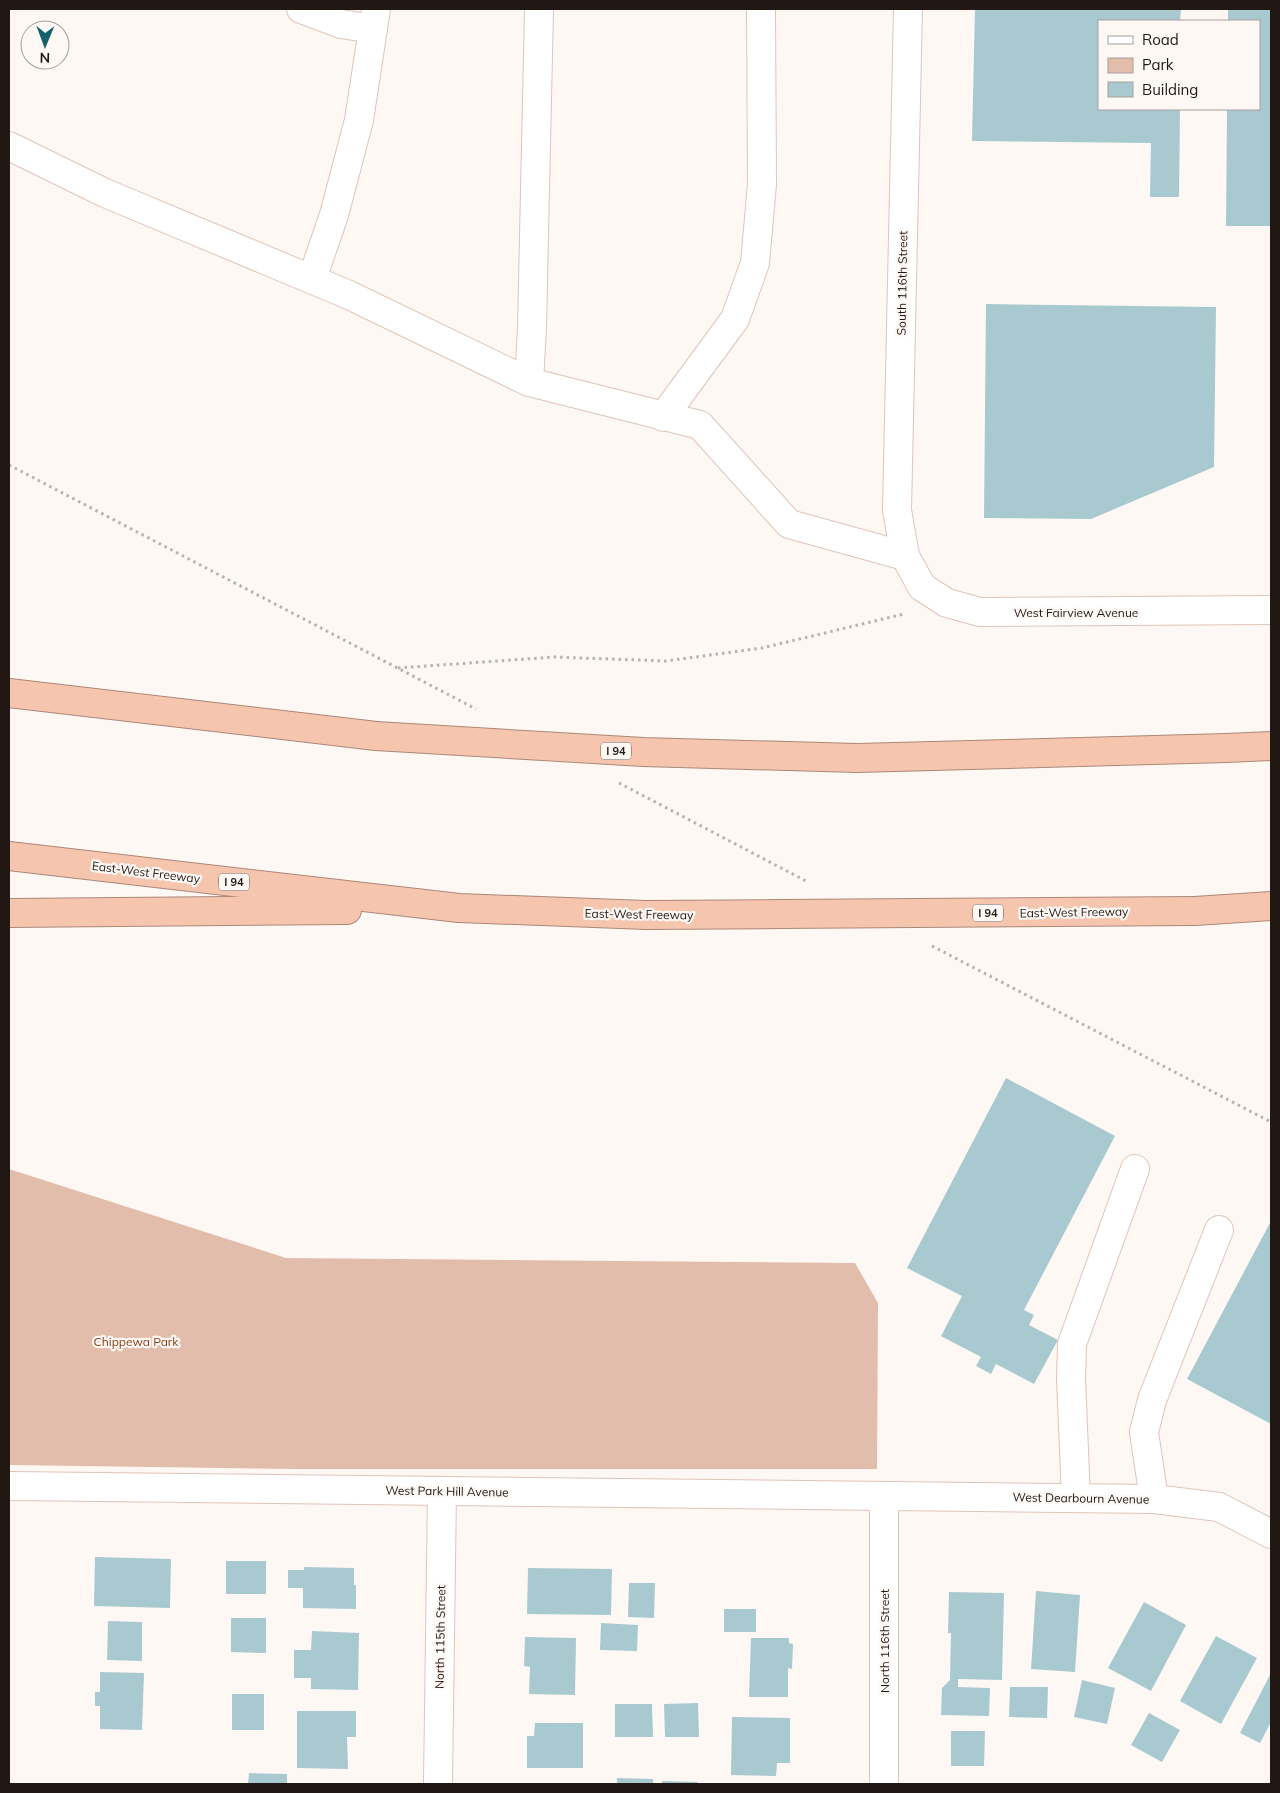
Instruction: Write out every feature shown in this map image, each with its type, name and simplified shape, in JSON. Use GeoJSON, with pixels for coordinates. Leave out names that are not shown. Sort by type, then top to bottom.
{"type":"FeatureCollection","features":[{"type":"Feature","properties":{"kind":"highway"},"geometry":{"type":"LineString","coordinates":[[9,675],[69,700]]}},
{"type":"Feature","properties":{"kind":"highway","name":"I 94"},"geometry":{"type":"LineString","coordinates":[[9,693],[376,736],[642,752],[857,758],[1271,746]]}},
{"type":"Feature","properties":{"kind":"highway","name":"East-West Freeway"},"geometry":{"type":"LineString","coordinates":[[9,856],[459,908],[646,915],[1195,911],[1271,906]]}},
{"type":"Feature","properties":{"kind":"highway"},"geometry":{"type":"LineString","coordinates":[[9,914],[459,908]]}},
{"type":"Feature","properties":{"kind":"street"},"geometry":{"type":"LineString","coordinates":[[302,9],[341,24],[374,19],[359,120],[334,215],[312,280]]}},
{"type":"Feature","properties":{"kind":"street"},"geometry":{"type":"LineString","coordinates":[[528,382],[532,328],[539,9]]}},
{"type":"Feature","properties":{"kind":"street"},"geometry":{"type":"LineString","coordinates":[[663,417],[735,319],[755,263],[762,184],[761,9]]}},
{"type":"Feature","properties":{"kind":"street","name":"South 116th Street"},"geometry":{"type":"LineString","coordinates":[[904,556],[897,510],[908,9]]}},
{"type":"Feature","properties":{"kind":"street"},"geometry":{"type":"LineString","coordinates":[[9,146],[105,193],[350,296],[528,382],[700,426],[789,524],[904,556]]}},
{"type":"Feature","properties":{"kind":"street","name":"West Fairview Avenue"},"geometry":{"type":"LineString","coordinates":[[904,556],[922,587],[948,603],[980,612],[1271,610]]}},
{"type":"Feature","properties":{"kind":"street"},"geometry":{"type":"LineString","coordinates":[[1076,1498],[1071,1379],[1072,1344],[1135,1169]]}},
{"type":"Feature","properties":{"kind":"street"},"geometry":{"type":"LineString","coordinates":[[1154,1499],[1144,1432],[1152,1400],[1219,1230]]}},
{"type":"Feature","properties":{"kind":"street","name":"West Park Hill Avenue"},"geometry":{"type":"LineString","coordinates":[[9,1486],[884,1497]]}},
{"type":"Feature","properties":{"kind":"street","name":"North 115th Street"},"geometry":{"type":"LineString","coordinates":[[438,1784],[442,1491]]}},
{"type":"Feature","properties":{"kind":"street","name":"West Dearbourn Avenue"},"geometry":{"type":"LineString","coordinates":[[884,1497],[1154,1499],[1219,1507],[1271,1534]]}},
{"type":"Feature","properties":{"kind":"street","name":"North 116th Street"},"geometry":{"type":"LineString","coordinates":[[884,1497],[884,1784]]}},
{"type":"Feature","properties":{"kind":"path"},"geometry":{"type":"LineString","coordinates":[[9,465],[477,709]]}},
{"type":"Feature","properties":{"kind":"path"},"geometry":{"type":"LineString","coordinates":[[397,668],[554,657],[666,661],[710,656],[762,648],[948,603]]}},
{"type":"Feature","properties":{"kind":"path"},"geometry":{"type":"LineString","coordinates":[[618,783],[812,884]]}},
{"type":"Feature","properties":{"kind":"path"},"geometry":{"type":"LineString","coordinates":[[927,943],[1271,1122]]}},
{"type":"Feature","properties":{"kind":"green space","name":"Chippewa Park"},"geometry":{"type":"Polygon","coordinates":[[[9,1169],[286,1258],[855,1263],[878,1303],[877,1469],[295,1469],[9,1465],[9,1169]]]}},
{"type":"Feature","properties":{"kind":"building"},"geometry":{"type":"Polygon","coordinates":[[[975,9],[1181,9],[1180,20],[1098,20],[1098,110],[1180,110],[1179,197],[1150,197],[1151,143],[972,141],[975,9]]]}},
{"type":"Feature","properties":{"kind":"building"},"geometry":{"type":"Polygon","coordinates":[[[1228,9],[1271,9],[1271,226],[1226,226],[1227,110],[1260,110],[1260,20],[1228,20],[1228,9]]]}},
{"type":"Feature","properties":{"kind":"building"},"geometry":{"type":"Polygon","coordinates":[[[986,304],[1216,307],[1214,467],[1091,519],[984,518],[986,304]]]}},
{"type":"Feature","properties":{"kind":"building"},"geometry":{"type":"Polygon","coordinates":[[[1006,1078],[1115,1136],[1024,1310],[1034,1315],[1029,1325],[1058,1340],[1034,1384],[996,1364],[991,1374],[976,1366],[981,1357],[941,1336],[962,1296],[907,1268],[1006,1078]]]}},
{"type":"Feature","properties":{"kind":"building"},"geometry":{"type":"Polygon","coordinates":[[[1271,1221],[1271,1424],[1187,1379],[1271,1221]]]}},
{"type":"Feature","properties":{"kind":"building"},"geometry":{"type":"Polygon","coordinates":[[[95,1557],[171,1559],[170,1608],[94,1606],[95,1557]]]}},
{"type":"Feature","properties":{"kind":"building"},"geometry":{"type":"Polygon","coordinates":[[[226,1561],[266,1561],[266,1594],[226,1594],[226,1561]]]}},
{"type":"Feature","properties":{"kind":"building"},"geometry":{"type":"Polygon","coordinates":[[[304,1567],[354,1568],[356,1609],[303,1608],[303,1588],[288,1588],[288,1570],[304,1570],[304,1567]]]}},
{"type":"Feature","properties":{"kind":"building"},"geometry":{"type":"Polygon","coordinates":[[[528,1568],[612,1569],[611,1615],[527,1614],[528,1568]]]}},
{"type":"Feature","properties":{"kind":"building"},"geometry":{"type":"Polygon","coordinates":[[[629,1583],[655,1583],[654,1618],[628,1617],[629,1583]]]}},
{"type":"Feature","properties":{"kind":"building"},"geometry":{"type":"Polygon","coordinates":[[[1036,1591],[1080,1595],[1075,1672],[1031,1669],[1036,1591]]]}},
{"type":"Feature","properties":{"kind":"building"},"geometry":{"type":"Polygon","coordinates":[[[949,1592],[1004,1593],[1002,1680],[958,1679],[958,1687],[990,1688],[989,1716],[941,1715],[942,1688],[950,1680],[951,1633],[948,1633],[949,1592]]]}},
{"type":"Feature","properties":{"kind":"building"},"geometry":{"type":"Polygon","coordinates":[[[1144,1602],[1186,1625],[1151,1691],[1108,1668],[1144,1602]]]}},
{"type":"Feature","properties":{"kind":"building"},"geometry":{"type":"Polygon","coordinates":[[[724,1609],[756,1609],[756,1632],[724,1632],[724,1609]]]}},
{"type":"Feature","properties":{"kind":"building"},"geometry":{"type":"Polygon","coordinates":[[[231,1618],[266,1618],[266,1653],[231,1652],[231,1618]]]}},
{"type":"Feature","properties":{"kind":"building"},"geometry":{"type":"Polygon","coordinates":[[[108,1621],[142,1622],[142,1661],[107,1660],[108,1621]]]}},
{"type":"Feature","properties":{"kind":"building"},"geometry":{"type":"Polygon","coordinates":[[[601,1623],[638,1625],[637,1651],[600,1650],[601,1623]]]}},
{"type":"Feature","properties":{"kind":"building"},"geometry":{"type":"Polygon","coordinates":[[[312,1631],[359,1633],[358,1690],[311,1689],[311,1678],[294,1678],[294,1650],[311,1650],[312,1631]]]}},
{"type":"Feature","properties":{"kind":"building"},"geometry":{"type":"Polygon","coordinates":[[[1216,1636],[1257,1658],[1221,1724],[1180,1701],[1216,1636]]]}},
{"type":"Feature","properties":{"kind":"building"},"geometry":{"type":"Polygon","coordinates":[[[525,1637],[576,1638],[575,1695],[529,1694],[530,1667],[524,1666],[525,1637]]]}},
{"type":"Feature","properties":{"kind":"building"},"geometry":{"type":"Polygon","coordinates":[[[751,1638],[789,1638],[789,1643],[793,1644],[792,1669],[788,1668],[788,1697],[749,1697],[751,1638]]]}},
{"type":"Feature","properties":{"kind":"building"},"geometry":{"type":"Polygon","coordinates":[[[100,1672],[144,1673],[142,1730],[100,1729],[100,1706],[95,1706],[95,1692],[100,1692],[100,1672]]]}},
{"type":"Feature","properties":{"kind":"building"},"geometry":{"type":"Polygon","coordinates":[[[1271,1673],[1271,1722],[1260,1743],[1240,1733],[1271,1673]]]}},
{"type":"Feature","properties":{"kind":"building"},"geometry":{"type":"Polygon","coordinates":[[[1082,1680],[1115,1688],[1107,1724],[1074,1717],[1082,1680]]]}},
{"type":"Feature","properties":{"kind":"building"},"geometry":{"type":"Polygon","coordinates":[[[1010,1687],[1048,1687],[1047,1718],[1009,1717],[1010,1687]]]}},
{"type":"Feature","properties":{"kind":"building"},"geometry":{"type":"Polygon","coordinates":[[[232,1694],[264,1694],[264,1730],[232,1730],[232,1694]]]}},
{"type":"Feature","properties":{"kind":"building"},"geometry":{"type":"Polygon","coordinates":[[[698,1703],[699,1737],[665,1737],[664,1704],[698,1703]]]}},
{"type":"Feature","properties":{"kind":"building"},"geometry":{"type":"Polygon","coordinates":[[[615,1704],[652,1704],[653,1737],[615,1737],[615,1704]]]}},
{"type":"Feature","properties":{"kind":"building"},"geometry":{"type":"Polygon","coordinates":[[[297,1711],[356,1711],[356,1737],[347,1737],[348,1769],[297,1768],[297,1711]]]}},
{"type":"Feature","properties":{"kind":"building"},"geometry":{"type":"Polygon","coordinates":[[[1149,1713],[1180,1730],[1162,1762],[1131,1745],[1149,1713]]]}},
{"type":"Feature","properties":{"kind":"building"},"geometry":{"type":"Polygon","coordinates":[[[732,1717],[790,1718],[790,1763],[777,1763],[776,1776],[731,1775],[732,1717]]]}},
{"type":"Feature","properties":{"kind":"building"},"geometry":{"type":"Polygon","coordinates":[[[535,1723],[583,1723],[583,1768],[527,1768],[527,1736],[534,1736],[535,1723]]]}},
{"type":"Feature","properties":{"kind":"building"},"geometry":{"type":"Polygon","coordinates":[[[951,1731],[985,1731],[984,1766],[951,1766],[951,1731]]]}},
{"type":"Feature","properties":{"kind":"building"},"geometry":{"type":"Polygon","coordinates":[[[249,1773],[287,1774],[287,1784],[248,1784],[249,1773]]]}},
{"type":"Feature","properties":{"kind":"building"},"geometry":{"type":"Polygon","coordinates":[[[617,1778],[653,1779],[653,1784],[617,1784],[617,1778]]]}},
{"type":"Feature","properties":{"kind":"building"},"geometry":{"type":"Polygon","coordinates":[[[662,1781],[698,1782],[697,1784],[662,1784],[662,1781]]]}}]}
